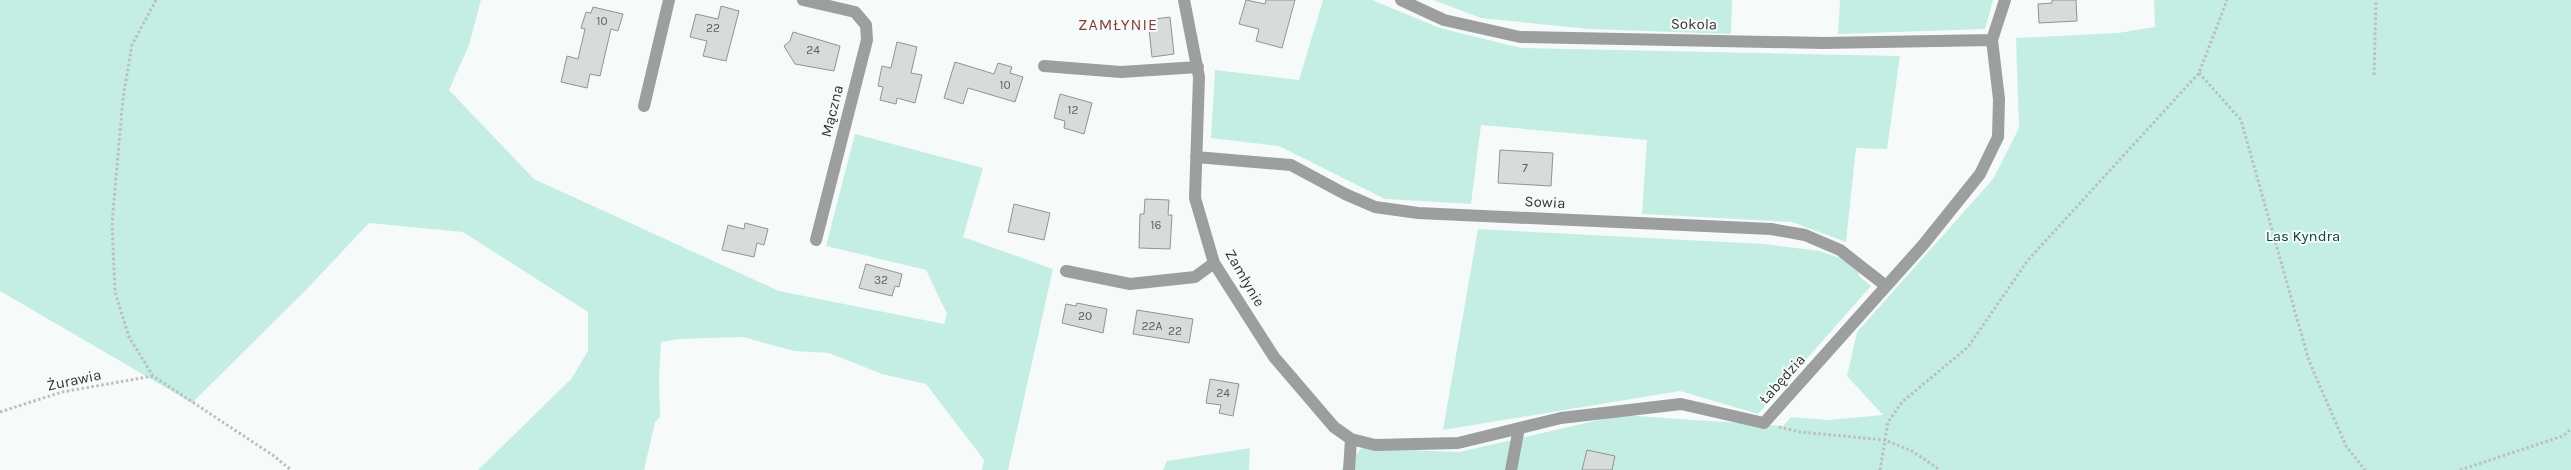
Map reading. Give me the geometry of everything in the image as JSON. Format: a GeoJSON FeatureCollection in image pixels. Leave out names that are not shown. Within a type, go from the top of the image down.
{"type":"FeatureCollection","features":[{"type":"Feature","properties":{"kind":"street"},"geometry":{"type":"LineString","coordinates":[[644,106],[669,0]]}},
{"type":"Feature","properties":{"kind":"street","name":"Mączna"},"geometry":{"type":"LineString","coordinates":[[803,0],[836,4],[855,12],[866,25],[866,40],[816,240]]}},
{"type":"Feature","properties":{"kind":"street","name":"Zamłynie"},"geometry":{"type":"LineString","coordinates":[[1184,0],[1198,68],[1195,198],[1214,263],[1274,357],[1334,426],[1351,439]]}},
{"type":"Feature","properties":{"kind":"street","name":"Sokola"},"geometry":{"type":"LineString","coordinates":[[1401,0],[1444,20],[1520,37],[1823,43],[1992,40]]}},
{"type":"Feature","properties":{"kind":"street","name":"Łabędzia"},"geometry":{"type":"LineString","coordinates":[[1351,439],[1375,445],[1458,443],[1562,418],[1681,404],[1764,424],[1923,245],[1980,174],[1998,137],[1999,99],[1992,40],[2005,0]]}},
{"type":"Feature","properties":{"kind":"street"},"geometry":{"type":"LineString","coordinates":[[1044,66],[1121,72],[1198,68]]}},
{"type":"Feature","properties":{"kind":"street","name":"Sowia"},"geometry":{"type":"LineString","coordinates":[[1196,157],[1292,165],[1345,194],[1375,207],[1418,213],[1770,229],[1796,234],[1840,250],[1886,286]]}},
{"type":"Feature","properties":{"kind":"street"},"geometry":{"type":"LineString","coordinates":[[1066,271],[1130,284],[1195,277],[1214,263]]}},
{"type":"Feature","properties":{"kind":"street"},"geometry":{"type":"LineString","coordinates":[[1510,470],[1520,428]]}},
{"type":"Feature","properties":{"kind":"street"},"geometry":{"type":"LineString","coordinates":[[1349,470],[1351,439]]}},
{"type":"Feature","properties":{"kind":"path"},"geometry":{"type":"LineString","coordinates":[[156,0],[132,45],[123,98],[112,223],[115,292],[129,337],[153,376],[274,456],[291,470]]}},
{"type":"Feature","properties":{"kind":"path"},"geometry":{"type":"LineString","coordinates":[[1880,470],[1888,422],[1902,402],[1968,347],[2028,260],[2199,73],[2227,0]]}},
{"type":"Feature","properties":{"kind":"path"},"geometry":{"type":"LineString","coordinates":[[2374,75],[2376,0]]}},
{"type":"Feature","properties":{"kind":"path"},"geometry":{"type":"LineString","coordinates":[[2199,73],[2240,120],[2309,361],[2346,446],[2365,470]]}},
{"type":"Feature","properties":{"kind":"path","name":"Żurawia"},"geometry":{"type":"LineString","coordinates":[[0,412],[62,392],[153,376]]}},
{"type":"Feature","properties":{"kind":"path"},"geometry":{"type":"LineString","coordinates":[[2460,470],[2563,436],[2571,429]]}},
{"type":"Feature","properties":{"kind":"path"},"geometry":{"type":"LineString","coordinates":[[1800,432],[1885,440],[1912,451],[1940,470]]}},
{"type":"Feature","properties":{"kind":"green space"},"geometry":{"type":"Polygon","coordinates":[[[0,0],[481,0],[469,45],[449,90],[534,179],[779,291],[944,324],[947,314],[926,270],[826,246],[855,134],[983,168],[963,237],[1053,269],[1008,470],[982,470],[984,460],[926,384],[882,374],[829,353],[794,351],[743,337],[679,339],[661,342],[659,378],[660,417],[655,422],[644,470],[478,470],[572,378],[588,351],[588,312],[463,232],[369,223],[305,291],[192,403],[0,291],[0,0]]]}},
{"type":"Feature","properties":{"kind":"green space"},"geometry":{"type":"Polygon","coordinates":[[[1323,0],[1372,0],[1440,28],[1521,48],[1900,56],[1887,149],[1856,148],[1846,242],[1792,222],[1642,214],[1647,140],[1481,125],[1471,204],[1385,199],[1279,146],[1211,138],[1215,70],[1299,80],[1323,0]]]}},
{"type":"Feature","properties":{"kind":"green space"},"geometry":{"type":"Polygon","coordinates":[[[1433,0],[1732,0],[1731,34],[1589,29],[1481,18],[1433,0]]]}},
{"type":"Feature","properties":{"kind":"green space"},"geometry":{"type":"Polygon","coordinates":[[[1840,0],[1993,0],[1985,29],[1838,34],[1840,0]]]}},
{"type":"Feature","properties":{"kind":"green space","name":"Las Kyndra"},"geometry":{"type":"Polygon","coordinates":[[[2154,0],[2571,0],[2571,470],[1341,470],[1362,448],[1459,452],[1621,415],[1783,426],[1791,417],[1828,420],[1883,415],[1847,376],[1857,332],[1993,179],[2019,128],[2016,38],[2118,33],[2155,27],[2154,0]]]}},
{"type":"Feature","properties":{"kind":"green space"},"geometry":{"type":"Polygon","coordinates":[[[1478,229],[1764,244],[1819,251],[1856,263],[1859,276],[1871,286],[1758,414],[1680,391],[1443,430],[1478,229]]]}},
{"type":"Feature","properties":{"kind":"green space"},"geometry":{"type":"Polygon","coordinates":[[[1250,448],[1249,470],[1163,470],[1167,461],[1250,448]]]}},
{"type":"Feature","properties":{"kind":"building"},"geometry":{"type":"Polygon","coordinates":[[[1246,0],[1265,4],[1266,0],[1295,0],[1282,48],[1256,41],[1259,29],[1239,24],[1246,0]]]}},
{"type":"Feature","properties":{"kind":"building"},"geometry":{"type":"Polygon","coordinates":[[[2052,0],[2076,0],[2077,21],[2039,23],[2038,4],[2052,3],[2052,0]]]}},
{"type":"Feature","properties":{"kind":"building"},"geometry":{"type":"Polygon","coordinates":[[[721,6],[739,11],[726,61],[703,56],[707,41],[690,37],[696,14],[718,19],[721,6]]]}},
{"type":"Feature","properties":{"kind":"building"},"geometry":{"type":"Polygon","coordinates":[[[593,7],[623,14],[618,31],[611,29],[600,76],[590,74],[587,88],[561,82],[567,56],[578,59],[585,29],[581,28],[586,12],[591,13],[593,7]]]}},
{"type":"Feature","properties":{"kind":"building"},"geometry":{"type":"Polygon","coordinates":[[[1170,17],[1174,54],[1152,57],[1148,20],[1170,17]]]}},
{"type":"Feature","properties":{"kind":"building"},"geometry":{"type":"Polygon","coordinates":[[[793,32],[840,46],[834,71],[795,64],[784,46],[790,41],[793,32]]]}},
{"type":"Feature","properties":{"kind":"building"},"geometry":{"type":"Polygon","coordinates":[[[897,42],[917,47],[911,73],[922,75],[915,103],[897,98],[896,104],[880,100],[883,87],[878,86],[882,66],[891,68],[897,42]]]}},
{"type":"Feature","properties":{"kind":"building"},"geometry":{"type":"Polygon","coordinates":[[[955,62],[994,74],[998,63],[1012,67],[1010,73],[1023,77],[1015,102],[968,88],[963,104],[944,98],[955,62]]]}},
{"type":"Feature","properties":{"kind":"building"},"geometry":{"type":"Polygon","coordinates":[[[1060,94],[1092,103],[1084,134],[1064,128],[1065,121],[1054,118],[1060,94]]]}},
{"type":"Feature","properties":{"kind":"building"},"geometry":{"type":"Polygon","coordinates":[[[1500,150],[1553,153],[1551,186],[1498,183],[1500,150]]]}},
{"type":"Feature","properties":{"kind":"building"},"geometry":{"type":"Polygon","coordinates":[[[1145,199],[1169,200],[1168,215],[1172,215],[1170,249],[1139,248],[1140,214],[1144,214],[1145,199]]]}},
{"type":"Feature","properties":{"kind":"building"},"geometry":{"type":"Polygon","coordinates":[[[1014,204],[1050,213],[1044,240],[1008,232],[1014,204]]]}},
{"type":"Feature","properties":{"kind":"building"},"geometry":{"type":"Polygon","coordinates":[[[745,223],[768,229],[764,245],[757,243],[754,257],[722,250],[728,225],[744,229],[745,223]]]}},
{"type":"Feature","properties":{"kind":"building"},"geometry":{"type":"Polygon","coordinates":[[[866,264],[902,274],[899,287],[895,286],[892,296],[859,288],[866,264]]]}},
{"type":"Feature","properties":{"kind":"building"},"geometry":{"type":"Polygon","coordinates":[[[1077,303],[1107,309],[1103,333],[1062,323],[1066,304],[1076,306],[1077,303]]]}},
{"type":"Feature","properties":{"kind":"building"},"geometry":{"type":"Polygon","coordinates":[[[1137,310],[1193,319],[1189,343],[1133,334],[1137,310]]]}},
{"type":"Feature","properties":{"kind":"building"},"geometry":{"type":"Polygon","coordinates":[[[1210,379],[1239,384],[1233,416],[1219,413],[1221,405],[1206,403],[1210,379]]]}},
{"type":"Feature","properties":{"kind":"building"},"geometry":{"type":"Polygon","coordinates":[[[1587,450],[1615,456],[1612,470],[1582,470],[1587,450]]]}},
{"type":"Feature","properties":{"kind":"district","name":"ZAMŁYNIE"},"geometry":{"type":"Point","coordinates":[1118,24]}}]}
